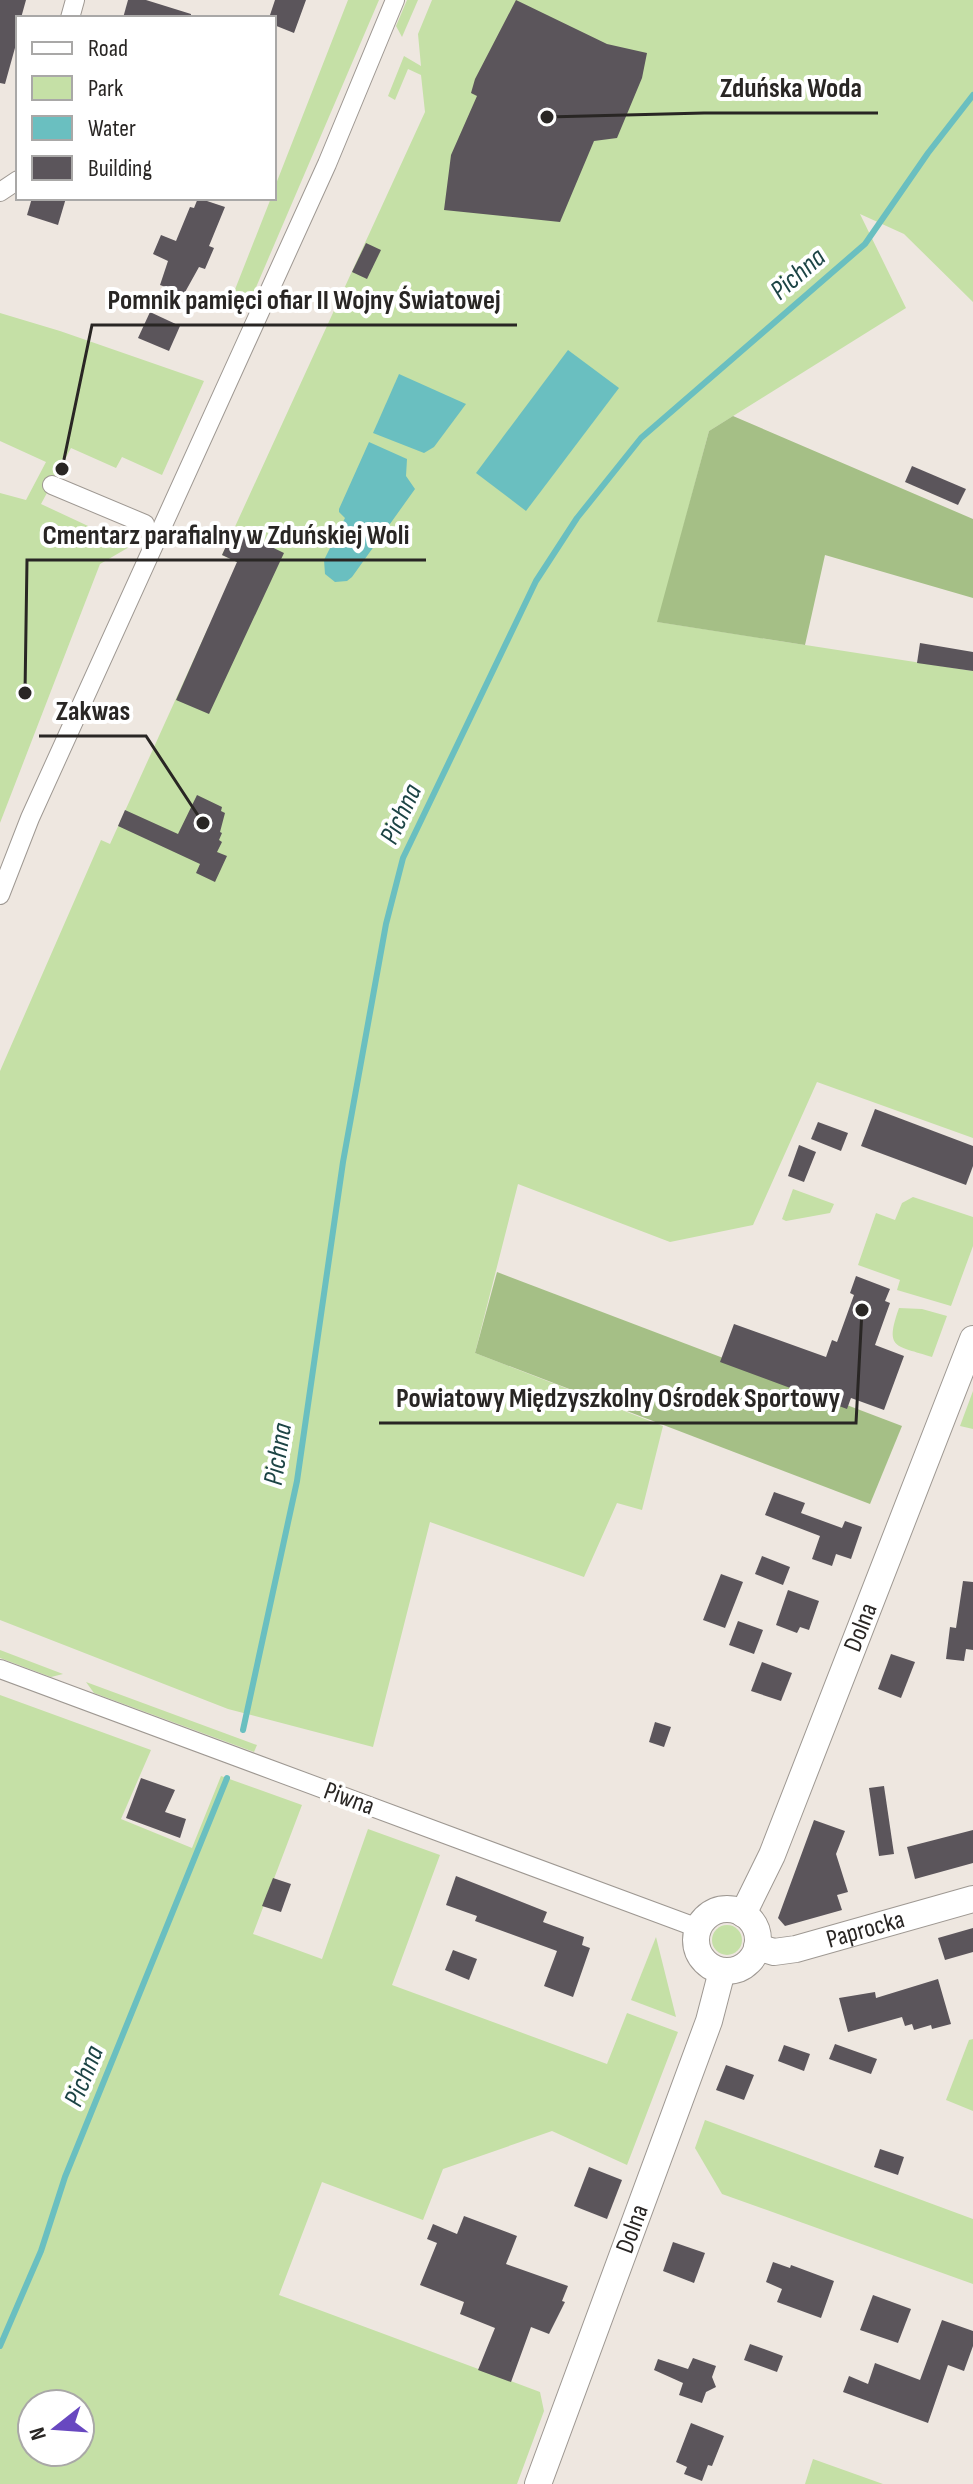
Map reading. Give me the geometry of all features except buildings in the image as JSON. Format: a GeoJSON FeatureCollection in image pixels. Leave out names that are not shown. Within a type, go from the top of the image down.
{"type":"FeatureCollection","features":[{"type":"Feature","properties":{"kind":"street"},"geometry":{"type":"LineString","coordinates":[[0,895],[30,818],[327,164],[395,0]]}},
{"type":"Feature","properties":{"kind":"street"},"geometry":{"type":"LineString","coordinates":[[52,485],[145,524]]}},
{"type":"Feature","properties":{"kind":"street","name":"Dolna"},"geometry":{"type":"LineString","coordinates":[[743,1914],[772,1855],[973,1339]]}},
{"type":"Feature","properties":{"kind":"street","name":"Piwna"},"geometry":{"type":"LineString","coordinates":[[0,1669],[698,1928]]}},
{"type":"Feature","properties":{"kind":"street","name":"Paprocka"},"geometry":{"type":"LineString","coordinates":[[757,1947],[774,1952],[796,1949],[973,1899]]}},
{"type":"Feature","properties":{"kind":"street"},"geometry":{"type":"LineString","coordinates":[[733,1910],[743,1914],[756,1928],[757,1947],[744,1966],[722,1971],[706,1963],[696,1947],[698,1928],[713,1912],[733,1910]]}},
{"type":"Feature","properties":{"kind":"street","name":"Dolna"},"geometry":{"type":"LineString","coordinates":[[538,2484],[709,2021],[722,1971]]}},
{"type":"Feature","properties":{"kind":"green space"},"geometry":{"type":"Polygon","coordinates":[[[348,0],[379,0],[251,299],[245,305],[238,305],[234,292],[270,200],[276,200],[276,184],[348,0]]]}},
{"type":"Feature","properties":{"kind":"green space"},"geometry":{"type":"Polygon","coordinates":[[[407,0],[418,0],[402,37],[396,26],[407,0]]]}},
{"type":"Feature","properties":{"kind":"green space"},"geometry":{"type":"Polygon","coordinates":[[[432,0],[973,0],[973,302],[904,234],[860,214],[906,308],[709,431],[658,622],[973,671],[973,1138],[817,1082],[753,1225],[670,1242],[518,1184],[475,1353],[663,1426],[642,1510],[617,1503],[584,1577],[430,1522],[373,1747],[228,1709],[0,1620],[0,1071],[101,840],[110,844],[208,628],[232,640],[262,574],[222,555],[425,112],[421,75],[408,69],[395,100],[388,96],[404,56],[421,66],[418,34],[432,0]]]}},
{"type":"Feature","properties":{"kind":"green space"},"geometry":{"type":"Polygon","coordinates":[[[0,313],[204,381],[162,475],[122,457],[116,468],[71,448],[41,504],[131,546],[100,564],[0,823],[0,493],[26,500],[46,462],[0,441],[0,313]]]}},
{"type":"Feature","properties":{"kind":"green space"},"geometry":{"type":"Polygon","coordinates":[[[733,416],[973,519],[973,598],[825,555],[805,645],[657,622],[709,431],[733,416]]]}},
{"type":"Feature","properties":{"kind":"green space"},"geometry":{"type":"Polygon","coordinates":[[[793,1189],[834,1204],[830,1213],[786,1221],[782,1219],[793,1189]]]}},
{"type":"Feature","properties":{"kind":"green space"},"geometry":{"type":"Polygon","coordinates":[[[913,1197],[973,1217],[973,1246],[951,1306],[897,1290],[900,1280],[858,1265],[876,1213],[895,1220],[902,1203],[913,1197]]]}},
{"type":"Feature","properties":{"kind":"green space"},"geometry":{"type":"Polygon","coordinates":[[[497,1272],[902,1426],[870,1504],[475,1353],[497,1272]]]}},
{"type":"Feature","properties":{"kind":"green space"},"geometry":{"type":"Polygon","coordinates":[[[899,1308],[922,1309],[947,1316],[932,1357],[896,1344],[893,1332],[899,1308]]]}},
{"type":"Feature","properties":{"kind":"green space"},"geometry":{"type":"Polygon","coordinates":[[[973,1391],[973,1429],[960,1426],[973,1391]]]}},
{"type":"Feature","properties":{"kind":"green space"},"geometry":{"type":"Polygon","coordinates":[[[0,1650],[63,1674],[51,1677],[0,1658],[0,1650]]]}},
{"type":"Feature","properties":{"kind":"green space"},"geometry":{"type":"Polygon","coordinates":[[[86,1682],[257,1745],[254,1752],[94,1693],[86,1682]]]}},
{"type":"Feature","properties":{"kind":"green space"},"geometry":{"type":"Polygon","coordinates":[[[0,1695],[151,1750],[121,1819],[192,1848],[221,1776],[302,1805],[253,1934],[322,1959],[368,1829],[440,1855],[392,1985],[607,2064],[627,2013],[678,2032],[627,2165],[552,2131],[443,2169],[423,2220],[322,2182],[279,2295],[540,2392],[544,2411],[517,2484],[0,2484],[0,1695]]]}},
{"type":"Feature","properties":{"kind":"green space"},"geometry":{"type":"Polygon","coordinates":[[[727,1925],[738,1929],[742,1940],[738,1951],[727,1955],[716,1951],[712,1940],[716,1929],[727,1925]]]}},
{"type":"Feature","properties":{"kind":"green space"},"geometry":{"type":"Polygon","coordinates":[[[656,1937],[676,2017],[631,2000],[656,1937]]]}},
{"type":"Feature","properties":{"kind":"green space"},"geometry":{"type":"Polygon","coordinates":[[[973,2039],[973,2111],[946,2100],[969,2040],[973,2039]]]}},
{"type":"Feature","properties":{"kind":"green space"},"geometry":{"type":"Polygon","coordinates":[[[705,2120],[973,2219],[973,2284],[722,2194],[695,2148],[705,2120]]]}},
{"type":"Feature","properties":{"kind":"green space"},"geometry":{"type":"Polygon","coordinates":[[[813,2459],[883,2484],[805,2484],[813,2459]]]}},
{"type":"Feature","properties":{"kind":"water"},"geometry":{"type":"Polygon","coordinates":[[[568,350],[619,388],[526,511],[476,473],[568,350]]]}},
{"type":"Feature","properties":{"kind":"water"},"geometry":{"type":"Polygon","coordinates":[[[399,374],[466,404],[434,447],[424,453],[373,433],[399,374]]]}},
{"type":"Feature","properties":{"kind":"water"},"geometry":{"type":"Polygon","coordinates":[[[369,442],[407,459],[406,476],[415,489],[352,577],[347,581],[335,582],[325,574],[324,560],[345,518],[339,509],[369,442]]]}},
{"type":"Feature","properties":{"kind":"waterway","name":"Pichna"},"geometry":{"type":"LineString","coordinates":[[243,1730],[297,1481],[343,1162],[386,924],[403,858],[536,581],[577,518],[641,438],[865,244],[973,95]]}},
{"type":"Feature","properties":{"kind":"waterway","name":"Pichna"},"geometry":{"type":"LineString","coordinates":[[0,2346],[41,2251],[65,2177],[227,1778]]}},
{"type":"Feature","properties":{"kind":"place","name":"Zduńska Woda"},"geometry":{"type":"Point","coordinates":[547,117]}},
{"type":"Feature","properties":{"kind":"place","name":"Pomnik pamięci ofiar II Wojny Światowej"},"geometry":{"type":"Point","coordinates":[62,469]}},
{"type":"Feature","properties":{"kind":"place","name":"Cmentarz parafialny w Zduńskiej Woli"},"geometry":{"type":"Point","coordinates":[25,693]}},
{"type":"Feature","properties":{"kind":"place","name":"Zakwas"},"geometry":{"type":"Point","coordinates":[203,823]}},
{"type":"Feature","properties":{"kind":"place","name":"Powiatowy Międzyszkolny Ośrodek Sportowy"},"geometry":{"type":"Point","coordinates":[862,1310]}}]}
